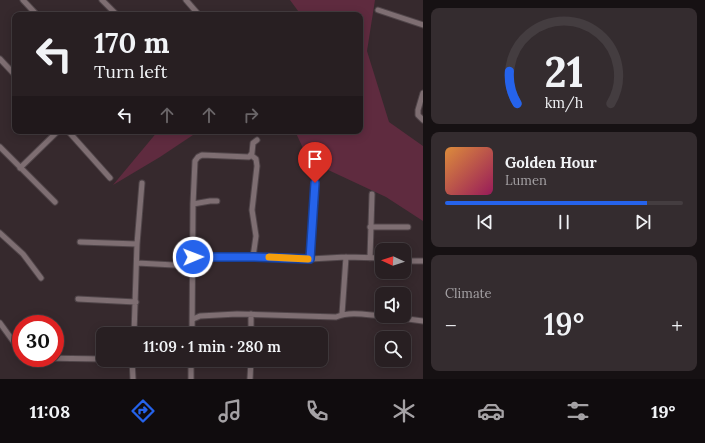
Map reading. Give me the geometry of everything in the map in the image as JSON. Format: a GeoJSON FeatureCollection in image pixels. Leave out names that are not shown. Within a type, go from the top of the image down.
{"type":"FeatureCollection","features":[{"type":"Feature","properties":{"kind":"street"},"geometry":{"type":"LineString","coordinates":[[23,0],[34,12]]}},
{"type":"Feature","properties":{"kind":"street"},"geometry":{"type":"LineString","coordinates":[[102,0],[114,12]]}},
{"type":"Feature","properties":{"kind":"street"},"geometry":{"type":"LineString","coordinates":[[186,0],[196,12]]}},
{"type":"Feature","properties":{"kind":"street"},"geometry":{"type":"LineString","coordinates":[[378,10],[423,25]]}},
{"type":"Feature","properties":{"kind":"street"},"geometry":{"type":"LineString","coordinates":[[0,60],[12,72]]}},
{"type":"Feature","properties":{"kind":"street"},"geometry":{"type":"LineString","coordinates":[[423,93],[418,110],[418,116],[423,120]]}},
{"type":"Feature","properties":{"kind":"street"},"geometry":{"type":"LineString","coordinates":[[20,168],[55,134]]}},
{"type":"Feature","properties":{"kind":"street"},"geometry":{"type":"LineString","coordinates":[[71,134],[110,178]]}},
{"type":"Feature","properties":{"kind":"street"},"geometry":{"type":"LineString","coordinates":[[192,327],[193,204],[195,161],[202,155],[249,157],[251,155],[253,143],[258,140]]}},
{"type":"Feature","properties":{"kind":"street"},"geometry":{"type":"LineString","coordinates":[[0,147],[55,202]]}},
{"type":"Feature","properties":{"kind":"street"},"geometry":{"type":"LineString","coordinates":[[251,155],[256,159],[257,166],[252,210],[255,228],[253,257]]}},
{"type":"Feature","properties":{"kind":"street"},"geometry":{"type":"LineString","coordinates":[[310,259],[316,168]]}},
{"type":"Feature","properties":{"kind":"street"},"geometry":{"type":"LineString","coordinates":[[134,327],[137,244],[142,182]]}},
{"type":"Feature","properties":{"kind":"street"},"geometry":{"type":"LineString","coordinates":[[370,258],[372,194]]}},
{"type":"Feature","properties":{"kind":"street"},"geometry":{"type":"LineString","coordinates":[[193,204],[217,201]]}},
{"type":"Feature","properties":{"kind":"street"},"geometry":{"type":"LineString","coordinates":[[370,227],[408,227]]}},
{"type":"Feature","properties":{"kind":"street"},"geometry":{"type":"LineString","coordinates":[[0,233],[23,254],[41,278]]}},
{"type":"Feature","properties":{"kind":"street"},"geometry":{"type":"LineString","coordinates":[[80,242],[137,244]]}},
{"type":"Feature","properties":{"kind":"street"},"geometry":{"type":"LineString","coordinates":[[193,257],[310,259],[346,257],[375,258]]}},
{"type":"Feature","properties":{"kind":"street"},"geometry":{"type":"LineString","coordinates":[[342,314],[346,257]]}},
{"type":"Feature","properties":{"kind":"street"},"geometry":{"type":"LineString","coordinates":[[411,261],[423,262]]}},
{"type":"Feature","properties":{"kind":"street"},"geometry":{"type":"LineString","coordinates":[[137,264],[193,266]]}},
{"type":"Feature","properties":{"kind":"street"},"geometry":{"type":"LineString","coordinates":[[78,299],[136,302]]}},
{"type":"Feature","properties":{"kind":"street"},"geometry":{"type":"LineString","coordinates":[[251,314],[251,327]]}},
{"type":"Feature","properties":{"kind":"street"},"geometry":{"type":"LineString","coordinates":[[193,319],[200,316],[251,314],[336,317],[342,314],[375,316]]}},
{"type":"Feature","properties":{"kind":"street"},"geometry":{"type":"LineString","coordinates":[[411,319],[423,321]]}},
{"type":"Feature","properties":{"kind":"street"},"geometry":{"type":"LineString","coordinates":[[0,322],[12,339]]}},
{"type":"Feature","properties":{"kind":"street"},"geometry":{"type":"LineString","coordinates":[[64,358],[96,359]]}},
{"type":"Feature","properties":{"kind":"street"},"geometry":{"type":"LineString","coordinates":[[132,367],[133,379]]}},
{"type":"Feature","properties":{"kind":"street"},"geometry":{"type":"LineString","coordinates":[[191,367],[191,379]]}},
{"type":"Feature","properties":{"kind":"street"},"geometry":{"type":"LineString","coordinates":[[250,367],[250,379]]}},
{"type":"Feature","properties":{"kind":"shaded area"},"geometry":{"type":"Polygon","coordinates":[[[290,0],[375,0],[367,51],[389,122],[423,146],[423,221],[386,197],[309,161],[296,134],[363,134],[363,12],[299,12],[290,0]]]}},
{"type":"Feature","properties":{"kind":"shaded area"},"geometry":{"type":"Polygon","coordinates":[[[156,134],[194,134],[160,157],[113,185],[156,134]]]}},
{"type":"Feature","properties":{"kind":"slow traffic"},"geometry":{"type":"LineString","coordinates":[[269,257],[308,259]]}},
{"type":"Feature","properties":{"kind":"route"},"geometry":{"type":"LineString","coordinates":[[193,257],[310,259],[315,183]]}}]}
